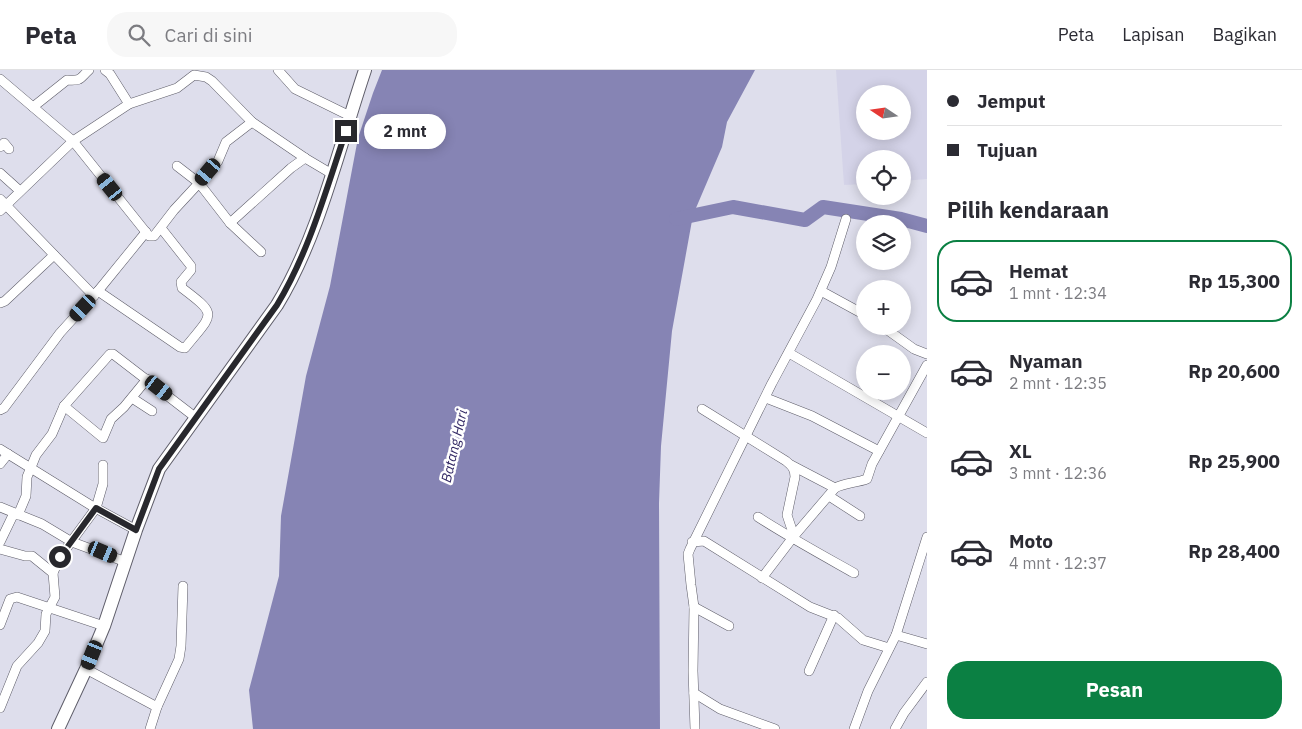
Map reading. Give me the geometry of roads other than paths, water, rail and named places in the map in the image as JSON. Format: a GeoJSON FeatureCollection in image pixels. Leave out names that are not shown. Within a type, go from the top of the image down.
{"type":"FeatureCollection","features":[{"type":"Feature","properties":{"kind":"street"},"geometry":{"type":"LineString","coordinates":[[33,107],[66,80],[77,81],[82,79],[89,70]]}},
{"type":"Feature","properties":{"kind":"street"},"geometry":{"type":"LineString","coordinates":[[105,70],[110,74],[129,104]]}},
{"type":"Feature","properties":{"kind":"street"},"geometry":{"type":"LineString","coordinates":[[278,70],[295,89],[350,116]]}},
{"type":"Feature","properties":{"kind":"street"},"geometry":{"type":"LineString","coordinates":[[58,729],[104,626],[136,530],[159,469],[277,305],[290,284],[332,174],[365,70]]}},
{"type":"Feature","properties":{"kind":"street"},"geometry":{"type":"LineString","coordinates":[[161,228],[191,266],[181,282],[182,288],[205,305],[208,311],[207,320],[185,348],[180,347],[96,294],[2,205],[20,191],[73,141],[129,104],[176,88],[192,73],[212,81],[252,122],[332,174]]}},
{"type":"Feature","properties":{"kind":"street"},"geometry":{"type":"LineString","coordinates":[[0,78],[73,141],[149,236],[154,236],[174,210],[218,161],[226,142],[252,122]]}},
{"type":"Feature","properties":{"kind":"street"},"geometry":{"type":"LineString","coordinates":[[230,223],[291,168],[305,158]]}},
{"type":"Feature","properties":{"kind":"street"},"geometry":{"type":"LineString","coordinates":[[177,166],[199,183],[230,223],[261,252]]}},
{"type":"Feature","properties":{"kind":"street"},"geometry":{"type":"LineString","coordinates":[[0,172],[20,191]]}},
{"type":"Feature","properties":{"kind":"street"},"geometry":{"type":"LineString","coordinates":[[695,729],[694,607],[688,554],[692,542],[821,291],[831,267],[846,219]]}},
{"type":"Feature","properties":{"kind":"street"},"geometry":{"type":"LineString","coordinates":[[0,410],[4,408],[60,333],[96,294],[146,232]]}},
{"type":"Feature","properties":{"kind":"street"},"geometry":{"type":"LineString","coordinates":[[0,303],[5,301],[54,255]]}},
{"type":"Feature","properties":{"kind":"street"},"geometry":{"type":"LineString","coordinates":[[821,291],[856,310]]}},
{"type":"Feature","properties":{"kind":"street"},"geometry":{"type":"LineString","coordinates":[[895,335],[914,349],[927,354]]}},
{"type":"Feature","properties":{"kind":"street"},"geometry":{"type":"LineString","coordinates":[[789,352],[927,433]]}},
{"type":"Feature","properties":{"kind":"street"},"geometry":{"type":"LineString","coordinates":[[0,542],[26,496],[26,480],[31,467],[39,451],[52,434],[64,406],[110,354],[113,354],[147,379],[195,417]]}},
{"type":"Feature","properties":{"kind":"street"},"geometry":{"type":"LineString","coordinates":[[762,578],[793,537],[832,492],[841,485],[867,479],[879,451],[927,364]]}},
{"type":"Feature","properties":{"kind":"street"},"geometry":{"type":"LineString","coordinates":[[64,406],[103,438],[112,419],[147,379]]}},
{"type":"Feature","properties":{"kind":"street"},"geometry":{"type":"LineString","coordinates":[[132,398],[152,411]]}},
{"type":"Feature","properties":{"kind":"street"},"geometry":{"type":"LineString","coordinates":[[766,398],[812,416],[879,451]]}},
{"type":"Feature","properties":{"kind":"street"},"geometry":{"type":"LineString","coordinates":[[702,409],[832,492],[860,516]]}},
{"type":"Feature","properties":{"kind":"street"},"geometry":{"type":"LineString","coordinates":[[0,449],[96,508],[136,530]]}},
{"type":"Feature","properties":{"kind":"street"},"geometry":{"type":"LineString","coordinates":[[0,464],[8,454]]}},
{"type":"Feature","properties":{"kind":"street"},"geometry":{"type":"LineString","coordinates":[[790,464],[795,474],[787,515],[793,537]]}},
{"type":"Feature","properties":{"kind":"street"},"geometry":{"type":"LineString","coordinates":[[0,708],[17,666],[40,640],[45,631],[46,614],[55,598],[53,572],[60,557],[96,508],[102,484],[103,465]]}},
{"type":"Feature","properties":{"kind":"street"},"geometry":{"type":"LineString","coordinates":[[0,507],[42,524],[72,542],[126,562]]}},
{"type":"Feature","properties":{"kind":"street"},"geometry":{"type":"LineString","coordinates":[[758,517],[854,572]]}},
{"type":"Feature","properties":{"kind":"street"},"geometry":{"type":"LineString","coordinates":[[854,729],[868,691],[896,635],[927,537]]}},
{"type":"Feature","properties":{"kind":"street"},"geometry":{"type":"LineString","coordinates":[[692,542],[704,541],[810,607],[843,621],[863,640],[889,648]]}},
{"type":"Feature","properties":{"kind":"street"},"geometry":{"type":"LineString","coordinates":[[0,549],[22,556],[32,556],[53,572]]}},
{"type":"Feature","properties":{"kind":"street"},"geometry":{"type":"LineString","coordinates":[[150,729],[157,707],[179,659],[183,586]]}},
{"type":"Feature","properties":{"kind":"street"},"geometry":{"type":"LineString","coordinates":[[0,625],[10,599],[13,597],[104,626]]}},
{"type":"Feature","properties":{"kind":"street"},"geometry":{"type":"LineString","coordinates":[[694,607],[729,626]]}},
{"type":"Feature","properties":{"kind":"street"},"geometry":{"type":"LineString","coordinates":[[809,671],[834,616]]}},
{"type":"Feature","properties":{"kind":"street"},"geometry":{"type":"LineString","coordinates":[[896,635],[927,644]]}},
{"type":"Feature","properties":{"kind":"street"},"geometry":{"type":"LineString","coordinates":[[86,669],[157,707]]}},
{"type":"Feature","properties":{"kind":"street"},"geometry":{"type":"LineString","coordinates":[[895,729],[904,713],[927,682]]}},
{"type":"Feature","properties":{"kind":"street"},"geometry":{"type":"LineString","coordinates":[[694,693],[720,709],[775,729]]}},
{"type":"Feature","properties":{"kind":"water","name":"Batang Hari"},"geometry":{"type":"Polygon","coordinates":[[[382,70],[755,70],[727,122],[722,147],[693,215],[672,331],[661,446],[659,503],[660,729],[253,729],[249,690],[279,576],[281,516],[306,376],[330,286],[358,138],[382,70]]]}},
{"type":"Feature","properties":{"kind":"waterway"},"geometry":{"type":"LineString","coordinates":[[676,219],[733,207],[805,220],[823,207],[901,219],[927,226]]}}]}
